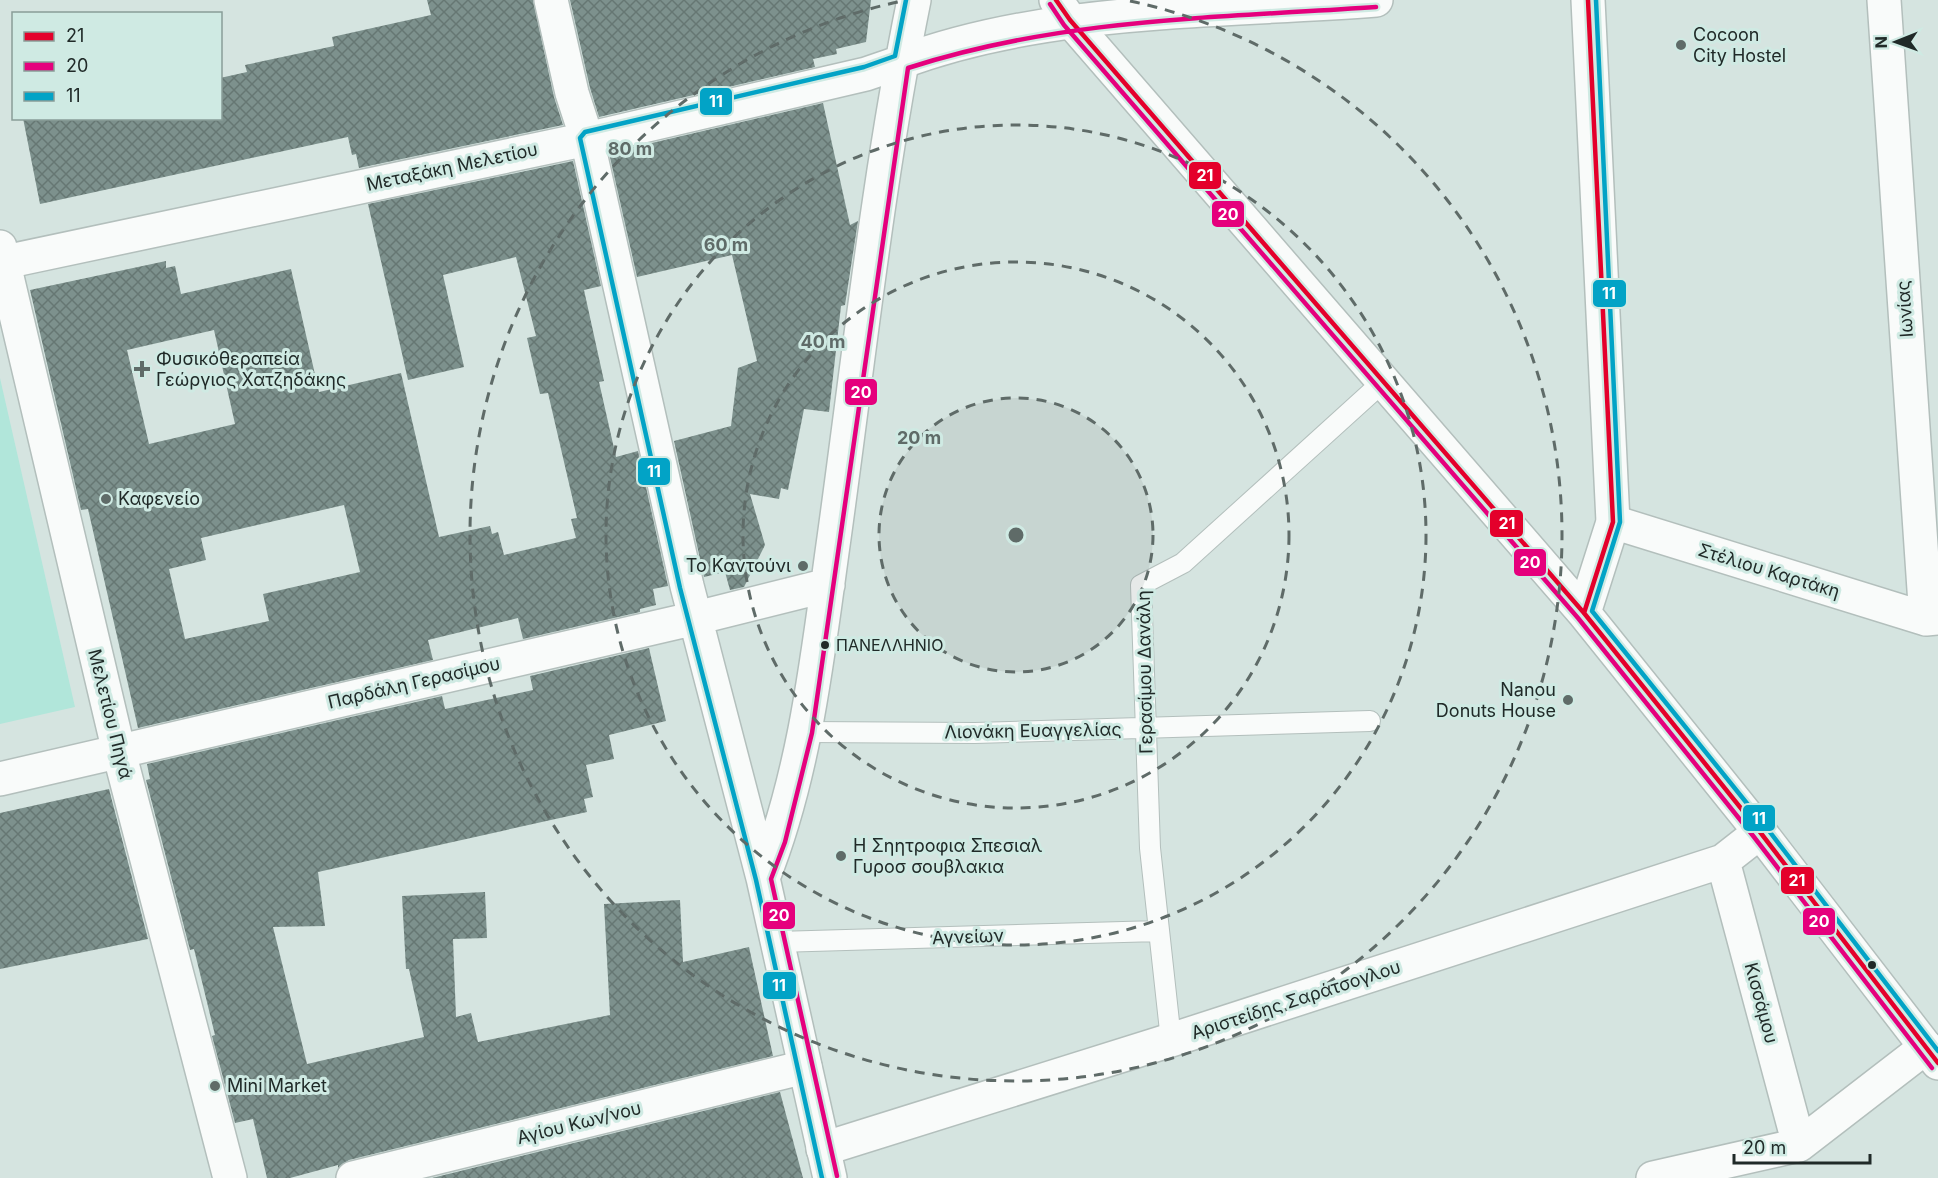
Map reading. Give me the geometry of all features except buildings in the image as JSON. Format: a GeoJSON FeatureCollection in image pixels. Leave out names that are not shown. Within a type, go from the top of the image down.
{"type":"FeatureCollection","features":[{"type":"Feature","properties":{"kind":"street"},"geometry":{"type":"LineString","coordinates":[[551,0],[572,93],[587,139],[696,618],[763,878],[826,1163]]}},
{"type":"Feature","properties":{"kind":"street"},"geometry":{"type":"LineString","coordinates":[[763,878],[778,840],[805,732],[828,585],[901,62],[914,0]]}},
{"type":"Feature","properties":{"kind":"street","name":"Μεταξάκη Μελετίου"},"geometry":{"type":"LineString","coordinates":[[1,257],[587,139],[866,74],[930,51],[1063,10],[1376,0]]}},
{"type":"Feature","properties":{"kind":"street"},"geometry":{"type":"LineString","coordinates":[[1584,613],[1613,522],[1588,0]]}},
{"type":"Feature","properties":{"kind":"street","name":"Ιωνίας"},"geometry":{"type":"LineString","coordinates":[[1884,0],[1932,619]]}},
{"type":"Feature","properties":{"kind":"street"},"geometry":{"type":"LineString","coordinates":[[1063,10],[1584,613],[1760,832],[1932,1055],[1799,1145],[1653,1178]]}},
{"type":"Feature","properties":{"kind":"street","name":"Μελετίου Πηγά"},"geometry":{"type":"LineString","coordinates":[[1,257],[119,752],[230,1178]]}},
{"type":"Feature","properties":{"kind":"street","name":"Στέλιου Καρτάκη"},"geometry":{"type":"LineString","coordinates":[[1613,522],[1932,619]]}},
{"type":"Feature","properties":{"kind":"street","name":"Παρδάλη Γερασίμου"},"geometry":{"type":"LineString","coordinates":[[0,779],[696,618],[828,585]]}},
{"type":"Feature","properties":{"kind":"street","name":"Αριστείδης Σαράτσογλου"},"geometry":{"type":"LineString","coordinates":[[826,1163],[1171,1040],[1723,861],[1760,832]]}},
{"type":"Feature","properties":{"kind":"street","name":"Κισσάμου"},"geometry":{"type":"LineString","coordinates":[[1723,861],[1799,1145]]}},
{"type":"Feature","properties":{"kind":"street","name":"Αγίου Κων/νου"},"geometry":{"type":"LineString","coordinates":[[353,1178],[805,1067]]}},
{"type":"Feature","properties":{"kind":"lane","name":"Γερασίμου Δανάλη"},"geometry":{"type":"LineString","coordinates":[[1171,1040],[1150,848],[1141,585],[1184,563],[1385,380]]}},
{"type":"Feature","properties":{"kind":"lane","name":"Λιονάκη Ευαγγελίας"},"geometry":{"type":"LineString","coordinates":[[805,732],[975,733],[1370,721]]}},
{"type":"Feature","properties":{"kind":"lane","name":"Αγνείων"},"geometry":{"type":"LineString","coordinates":[[777,942],[1159,931]]}},
{"type":"Feature","properties":{"kind":"green space"},"geometry":{"type":"Polygon","coordinates":[[[0,378],[75,707],[0,724],[0,378]]]}},
{"type":"Feature","properties":{"kind":"transit line","name":"11"},"geometry":{"type":"LineString","coordinates":[[822,1178],[756,880],[680,588],[580,138],[585,132],[864,67],[895,56],[906,0]]}},
{"type":"Feature","properties":{"kind":"transit line","name":"21"},"geometry":{"type":"LineString","coordinates":[[1056,0],[1070,20],[1584,613],[1760,832],[1938,1063]]}},
{"type":"Feature","properties":{"kind":"transit line","name":"21"},"geometry":{"type":"LineString","coordinates":[[1584,613],[1613,522],[1588,0]]}},
{"type":"Feature","properties":{"kind":"transit line","name":"11"},"geometry":{"type":"LineString","coordinates":[[1596,0],[1620,522],[1592,611],[1766,827],[1938,1051]]}},
{"type":"Feature","properties":{"kind":"transit line","name":"20"},"geometry":{"type":"LineString","coordinates":[[1050,4],[1064,25],[1578,618],[1754,837],[1932,1068]]}},
{"type":"Feature","properties":{"kind":"transit line","name":"20"},"geometry":{"type":"LineString","coordinates":[[837,1176],[771,879],[785,842],[812,733],[908,68],[966,51],[1082,30],[1198,18],[1376,7]]}},
{"type":"Feature","properties":{"kind":"place","name":"Cocoon City Hostel"},"geometry":{"type":"Point","coordinates":[1681,45]}},
{"type":"Feature","properties":{"kind":"place","name":"Φυσικόθεραπεία Γεώργιος Χατζηδάκης"},"geometry":{"type":"Point","coordinates":[142,369]}},
{"type":"Feature","properties":{"kind":"place","name":"Καφενείο"},"geometry":{"type":"Point","coordinates":[106,499]}},
{"type":"Feature","properties":{"kind":"place","name":"Το Καντούνι"},"geometry":{"type":"Point","coordinates":[803,566]}},
{"type":"Feature","properties":{"kind":"place","name":"ΠΑΝΕΛΛΗΝΙΟ"},"geometry":{"type":"Point","coordinates":[825,645]}},
{"type":"Feature","properties":{"kind":"place","name":"Nanou Donuts House"},"geometry":{"type":"Point","coordinates":[1568,700]}},
{"type":"Feature","properties":{"kind":"place","name":"Η Σηητροφια Σπεσιαλ Γυροσ σουβλακια"},"geometry":{"type":"Point","coordinates":[841,856]}},
{"type":"Feature","properties":{"kind":"place","name":"Mini Market"},"geometry":{"type":"Point","coordinates":[215,1086]}}]}
